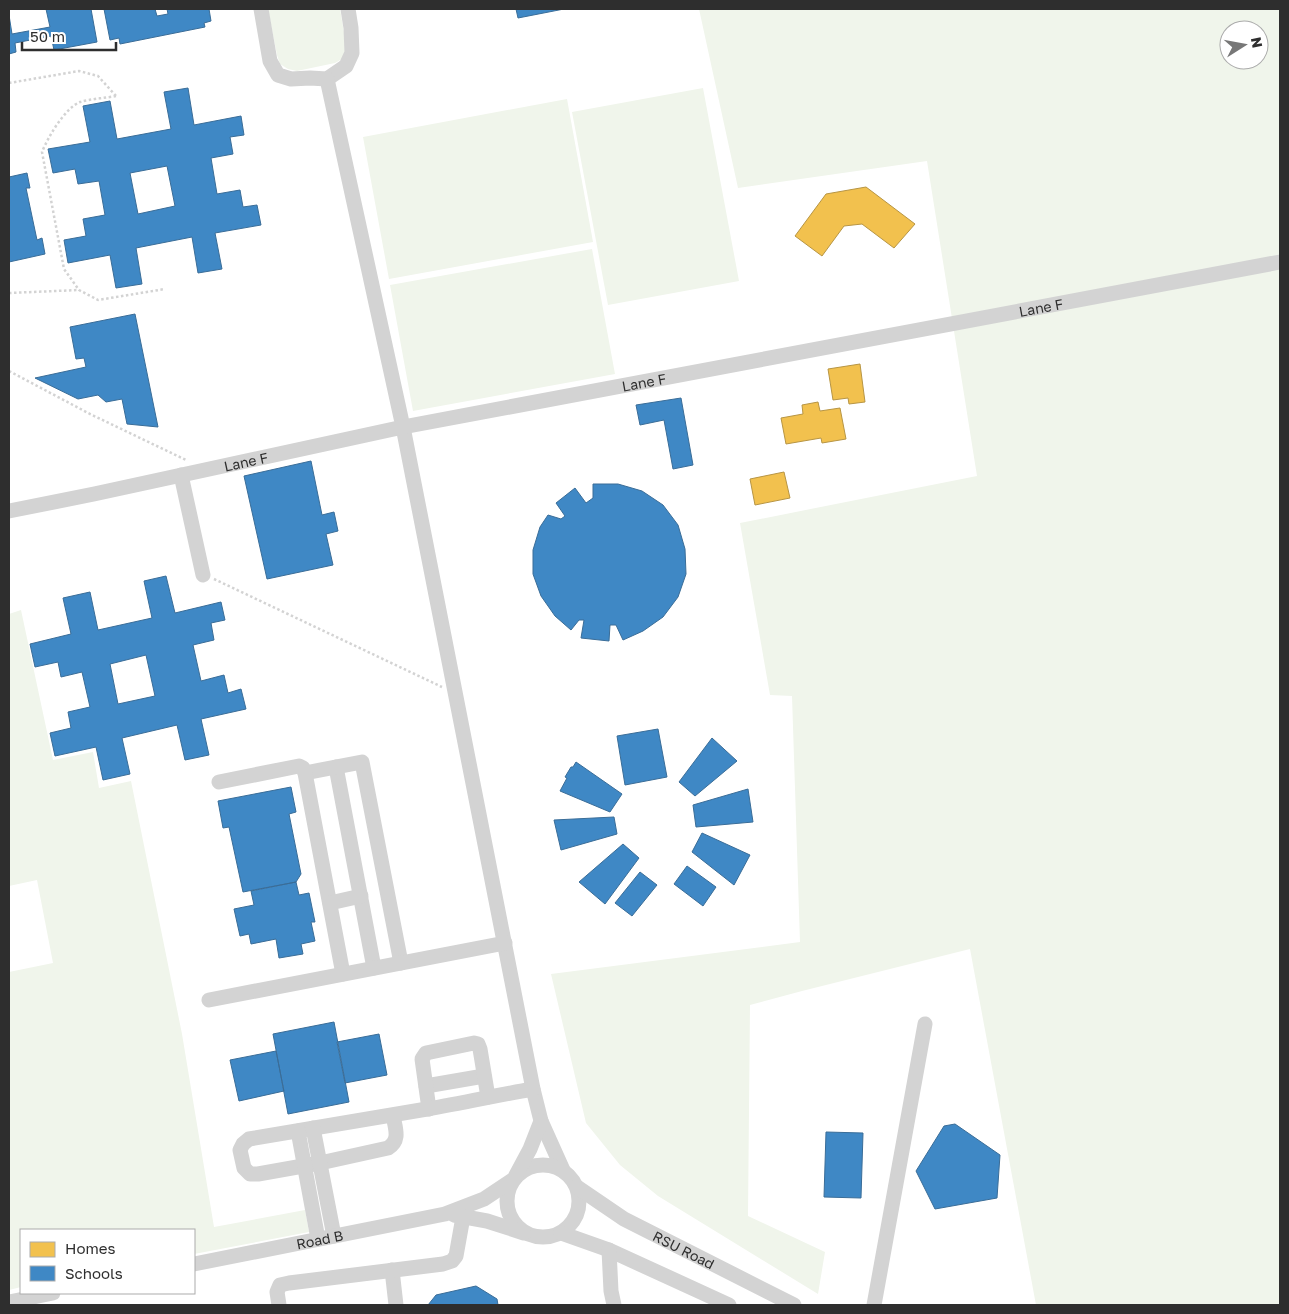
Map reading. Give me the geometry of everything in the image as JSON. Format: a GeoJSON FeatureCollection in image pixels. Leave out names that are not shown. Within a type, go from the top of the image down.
{"type":"FeatureCollection","features":[{"type":"Feature","properties":{"kind":"street"},"geometry":{"type":"LineString","coordinates":[[261,9],[270,61],[278,75],[291,79],[327,79],[346,66],[352,53],[348,9]]}},
{"type":"Feature","properties":{"kind":"street"},"geometry":{"type":"LineString","coordinates":[[327,79],[403,427],[533,1089],[541,1121],[563,1170]]}},
{"type":"Feature","properties":{"kind":"street","name":"Lane F"},"geometry":{"type":"LineString","coordinates":[[9,511],[403,427],[1280,262]]}},
{"type":"Feature","properties":{"kind":"street"},"geometry":{"type":"LineString","coordinates":[[181,475],[203,575]]}},
{"type":"Feature","properties":{"kind":"street"},"geometry":{"type":"LineString","coordinates":[[305,773],[362,762],[401,963]]}},
{"type":"Feature","properties":{"kind":"street"},"geometry":{"type":"LineString","coordinates":[[219,782],[299,766],[302,768],[305,773],[344,974]]}},
{"type":"Feature","properties":{"kind":"street"},"geometry":{"type":"LineString","coordinates":[[336,767],[374,968]]}},
{"type":"Feature","properties":{"kind":"street"},"geometry":{"type":"LineString","coordinates":[[330,903],[361,896]]}},
{"type":"Feature","properties":{"kind":"street"},"geometry":{"type":"LineString","coordinates":[[209,1000],[505,943]]}},
{"type":"Feature","properties":{"kind":"street"},"geometry":{"type":"LineString","coordinates":[[874,1305],[925,1024]]}},
{"type":"Feature","properties":{"kind":"street"},"geometry":{"type":"LineString","coordinates":[[429,1109],[422,1059],[424,1055],[474,1043],[478,1044],[480,1049],[488,1097]]}},
{"type":"Feature","properties":{"kind":"street"},"geometry":{"type":"LineString","coordinates":[[426,1086],[484,1076]]}},
{"type":"Feature","properties":{"kind":"street"},"geometry":{"type":"LineString","coordinates":[[393,1115],[397,1139],[388,1148],[258,1174],[250,1174],[244,1168],[240,1150],[249,1139],[305,1129],[429,1109],[533,1089]]}},
{"type":"Feature","properties":{"kind":"street"},"geometry":{"type":"LineString","coordinates":[[529,1234],[520,1229],[512,1220],[507,1200],[509,1189],[530,1149],[541,1121]]}},
{"type":"Feature","properties":{"kind":"street"},"geometry":{"type":"LineString","coordinates":[[305,1129],[320,1163],[334,1236]]}},
{"type":"Feature","properties":{"kind":"street"},"geometry":{"type":"LineString","coordinates":[[305,1129],[304,1165],[318,1239]]}},
{"type":"Feature","properties":{"kind":"street"},"geometry":{"type":"LineString","coordinates":[[542,1164],[553,1165],[563,1170],[571,1177],[580,1197],[576,1218],[569,1227],[560,1233],[545,1238],[487,1221],[445,1214],[484,1199],[514,1179],[522,1171],[531,1166],[542,1164]]}},
{"type":"Feature","properties":{"kind":"street","name":"RSU Road"},"geometry":{"type":"LineString","coordinates":[[577,1187],[624,1219],[794,1305]]}},
{"type":"Feature","properties":{"kind":"street","name":"Road B"},"geometry":{"type":"LineString","coordinates":[[195,1264],[445,1214]]}},
{"type":"Feature","properties":{"kind":"street"},"geometry":{"type":"LineString","coordinates":[[279,1305],[277,1292],[280,1285],[443,1264],[452,1261],[456,1256],[462,1217]]}},
{"type":"Feature","properties":{"kind":"street"},"geometry":{"type":"LineString","coordinates":[[560,1233],[609,1250],[729,1305]]}},
{"type":"Feature","properties":{"kind":"street"},"geometry":{"type":"LineString","coordinates":[[609,1250],[611,1291],[614,1305]]}},
{"type":"Feature","properties":{"kind":"street"},"geometry":{"type":"LineString","coordinates":[[392,1270],[396,1305]]}},
{"type":"Feature","properties":{"kind":"street"},"geometry":{"type":"LineString","coordinates":[[9,1302],[48,1294]]}},
{"type":"Feature","properties":{"kind":"path"},"geometry":{"type":"LineString","coordinates":[[9,83],[79,71],[98,76],[116,96],[79,103],[62,117],[47,140],[42,152],[64,269],[79,290],[98,300],[165,289]]}},
{"type":"Feature","properties":{"kind":"path"},"geometry":{"type":"LineString","coordinates":[[9,293],[79,290]]}},
{"type":"Feature","properties":{"kind":"path"},"geometry":{"type":"LineString","coordinates":[[9,371],[90,414],[205,470]]}},
{"type":"Feature","properties":{"kind":"path"},"geometry":{"type":"LineString","coordinates":[[203,575],[456,694]]}},
{"type":"Feature","properties":{"kind":"shaded area"},"geometry":{"type":"Polygon","coordinates":[[[268,9],[340,9],[346,44],[342,59],[335,63],[297,71],[288,69],[280,64],[268,9]]]}},
{"type":"Feature","properties":{"kind":"shaded area"},"geometry":{"type":"Polygon","coordinates":[[[699,9],[1280,9],[1280,1305],[1036,1305],[970,949],[750,1005],[748,1216],[825,1252],[818,1294],[658,1196],[620,1165],[586,1123],[551,974],[800,942],[792,696],[770,695],[740,523],[977,476],[927,161],[738,188],[699,9]]]}},
{"type":"Feature","properties":{"kind":"shaded area"},"geometry":{"type":"Polygon","coordinates":[[[703,88],[739,281],[608,305],[572,112],[703,88]]]}},
{"type":"Feature","properties":{"kind":"shaded area"},"geometry":{"type":"Polygon","coordinates":[[[567,99],[593,242],[389,279],[363,137],[567,99]]]}},
{"type":"Feature","properties":{"kind":"shaded area"},"geometry":{"type":"Polygon","coordinates":[[[592,249],[615,374],[413,411],[390,285],[592,249]]]}},
{"type":"Feature","properties":{"kind":"shaded area"},"geometry":{"type":"Polygon","coordinates":[[[21,610],[53,760],[93,752],[99,788],[131,781],[182,1034],[214,1227],[305,1210],[309,1232],[195,1254],[195,1229],[20,1229],[20,1287],[9,1290],[9,972],[53,963],[37,880],[9,886],[9,614],[21,610]]]}},
{"type":"Feature","properties":{"kind":"building: Homes"},"geometry":{"type":"Polygon","coordinates":[[[866,187],[915,224],[894,248],[862,224],[844,226],[822,256],[795,236],[826,194],[866,187]]]}},
{"type":"Feature","properties":{"kind":"building: Homes"},"geometry":{"type":"Polygon","coordinates":[[[860,364],[865,402],[849,404],[848,398],[833,400],[828,369],[860,364]]]}},
{"type":"Feature","properties":{"kind":"building: Homes"},"geometry":{"type":"Polygon","coordinates":[[[818,402],[820,411],[840,408],[846,439],[822,443],[821,438],[786,444],[781,418],[803,414],[802,405],[818,402]]]}},
{"type":"Feature","properties":{"kind":"building: Homes"},"geometry":{"type":"Polygon","coordinates":[[[784,472],[790,498],[755,505],[750,479],[784,472]]]}},
{"type":"Feature","properties":{"kind":"building: Schools"},"geometry":{"type":"Polygon","coordinates":[[[46,9],[91,9],[97,42],[54,50],[51,36],[15,43],[16,52],[9,54],[9,15],[12,34],[50,27],[46,9]]]}},
{"type":"Feature","properties":{"kind":"building: Schools"},"geometry":{"type":"Polygon","coordinates":[[[104,9],[155,9],[157,16],[168,14],[167,9],[209,9],[211,21],[204,23],[205,27],[120,44],[119,38],[110,40],[104,9]]]}},
{"type":"Feature","properties":{"kind":"building: Schools"},"geometry":{"type":"Polygon","coordinates":[[[516,9],[564,9],[518,18],[516,9]]]}},
{"type":"Feature","properties":{"kind":"building: Schools"},"geometry":{"type":"Polygon","coordinates":[[[188,88],[194,125],[241,116],[244,135],[230,137],[233,154],[211,158],[217,194],[240,190],[243,207],[257,205],[261,225],[215,233],[222,269],[198,273],[192,237],[136,248],[142,284],[116,288],[110,255],[68,263],[64,240],[86,236],[83,219],[105,215],[99,181],[78,184],[75,169],[53,173],[48,149],[90,142],[83,106],[110,101],[117,139],[171,129],[164,92],[188,88]],[[167,166],[130,173],[138,214],[175,206],[167,166]]]}},
{"type":"Feature","properties":{"kind":"building: Schools"},"geometry":{"type":"Polygon","coordinates":[[[27,173],[30,188],[26,188],[37,240],[42,238],[45,254],[9,262],[9,177],[27,173]]]}},
{"type":"Feature","properties":{"kind":"building: Schools"},"geometry":{"type":"Polygon","coordinates":[[[135,314],[158,427],[127,424],[122,399],[106,402],[98,395],[78,399],[35,378],[86,367],[84,358],[76,359],[70,327],[135,314]]]}},
{"type":"Feature","properties":{"kind":"building: Schools"},"geometry":{"type":"Polygon","coordinates":[[[681,398],[693,465],[673,469],[664,420],[640,425],[636,405],[681,398]]]}},
{"type":"Feature","properties":{"kind":"building: Schools"},"geometry":{"type":"Polygon","coordinates":[[[311,461],[322,515],[334,512],[338,531],[326,534],[333,565],[267,579],[244,476],[311,461]]]}},
{"type":"Feature","properties":{"kind":"building: Schools"},"geometry":{"type":"Polygon","coordinates":[[[593,484],[618,484],[642,491],[663,505],[678,525],[685,549],[686,574],[678,597],[663,617],[643,631],[623,640],[616,625],[610,625],[609,641],[581,638],[584,620],[579,620],[571,630],[555,616],[541,596],[533,574],[533,550],[540,527],[548,515],[561,519],[565,516],[556,503],[575,488],[586,503],[593,498],[593,484]]]}},
{"type":"Feature","properties":{"kind":"building: Schools"},"geometry":{"type":"Polygon","coordinates":[[[166,576],[175,613],[221,602],[225,620],[211,623],[214,640],[193,645],[201,681],[224,675],[228,693],[241,689],[246,709],[201,719],[209,755],[185,760],[177,725],[122,738],[130,774],[103,780],[96,747],[55,756],[50,733],[71,728],[68,712],[90,707],[82,672],[61,677],[58,662],[35,667],[30,644],[71,634],[63,598],[90,592],[98,630],[152,618],[144,581],[166,576]],[[146,655],[110,664],[118,704],[155,696],[146,655]]]}},
{"type":"Feature","properties":{"kind":"building: Schools"},"geometry":{"type":"Polygon","coordinates":[[[658,729],[667,777],[625,785],[617,736],[658,729]]]}},
{"type":"Feature","properties":{"kind":"building: Schools"},"geometry":{"type":"Polygon","coordinates":[[[712,738],[737,761],[695,796],[679,782],[712,738]]]}},
{"type":"Feature","properties":{"kind":"building: Schools"},"geometry":{"type":"Polygon","coordinates":[[[576,762],[622,794],[610,812],[560,791],[567,778],[565,777],[576,762]]]}},
{"type":"Feature","properties":{"kind":"building: Schools"},"geometry":{"type":"Polygon","coordinates":[[[291,787],[296,812],[289,814],[301,874],[296,882],[243,892],[229,827],[223,828],[218,801],[291,787]]]}},
{"type":"Feature","properties":{"kind":"building: Schools"},"geometry":{"type":"Polygon","coordinates":[[[748,789],[753,822],[696,827],[693,805],[748,789]]]}},
{"type":"Feature","properties":{"kind":"building: Schools"},"geometry":{"type":"Polygon","coordinates":[[[614,817],[617,834],[561,850],[554,820],[614,817]]]}},
{"type":"Feature","properties":{"kind":"building: Schools"},"geometry":{"type":"Polygon","coordinates":[[[702,833],[750,855],[734,885],[692,852],[702,833]]]}},
{"type":"Feature","properties":{"kind":"building: Schools"},"geometry":{"type":"Polygon","coordinates":[[[623,844],[639,858],[605,904],[579,882],[623,844]]]}},
{"type":"Feature","properties":{"kind":"building: Schools"},"geometry":{"type":"Polygon","coordinates":[[[687,866],[716,887],[703,906],[674,884],[687,866]]]}},
{"type":"Feature","properties":{"kind":"building: Schools"},"geometry":{"type":"Polygon","coordinates":[[[640,872],[657,885],[632,916],[615,903],[640,872]]]}},
{"type":"Feature","properties":{"kind":"building: Schools"},"geometry":{"type":"Polygon","coordinates":[[[296,882],[299,895],[309,893],[315,922],[311,922],[315,941],[301,944],[303,954],[279,958],[276,939],[251,944],[249,934],[240,936],[234,909],[254,905],[251,891],[296,882]]]}},
{"type":"Feature","properties":{"kind":"building: Schools"},"geometry":{"type":"Polygon","coordinates":[[[334,1022],[349,1102],[288,1114],[273,1034],[334,1022]]]}},
{"type":"Feature","properties":{"kind":"building: Schools"},"geometry":{"type":"Polygon","coordinates":[[[379,1034],[387,1075],[345,1083],[337,1042],[379,1034]]]}},
{"type":"Feature","properties":{"kind":"building: Schools"},"geometry":{"type":"Polygon","coordinates":[[[276,1051],[284,1091],[239,1101],[230,1060],[276,1051]]]}},
{"type":"Feature","properties":{"kind":"building: Schools"},"geometry":{"type":"Polygon","coordinates":[[[955,1124],[1000,1155],[997,1198],[935,1209],[916,1171],[944,1126],[955,1124]]]}},
{"type":"Feature","properties":{"kind":"building: Schools"},"geometry":{"type":"Polygon","coordinates":[[[826,1132],[863,1133],[861,1198],[824,1197],[826,1132]]]}},
{"type":"Feature","properties":{"kind":"building: Schools"},"geometry":{"type":"Polygon","coordinates":[[[476,1286],[497,1299],[498,1305],[428,1305],[436,1295],[476,1286]]]}}]}
